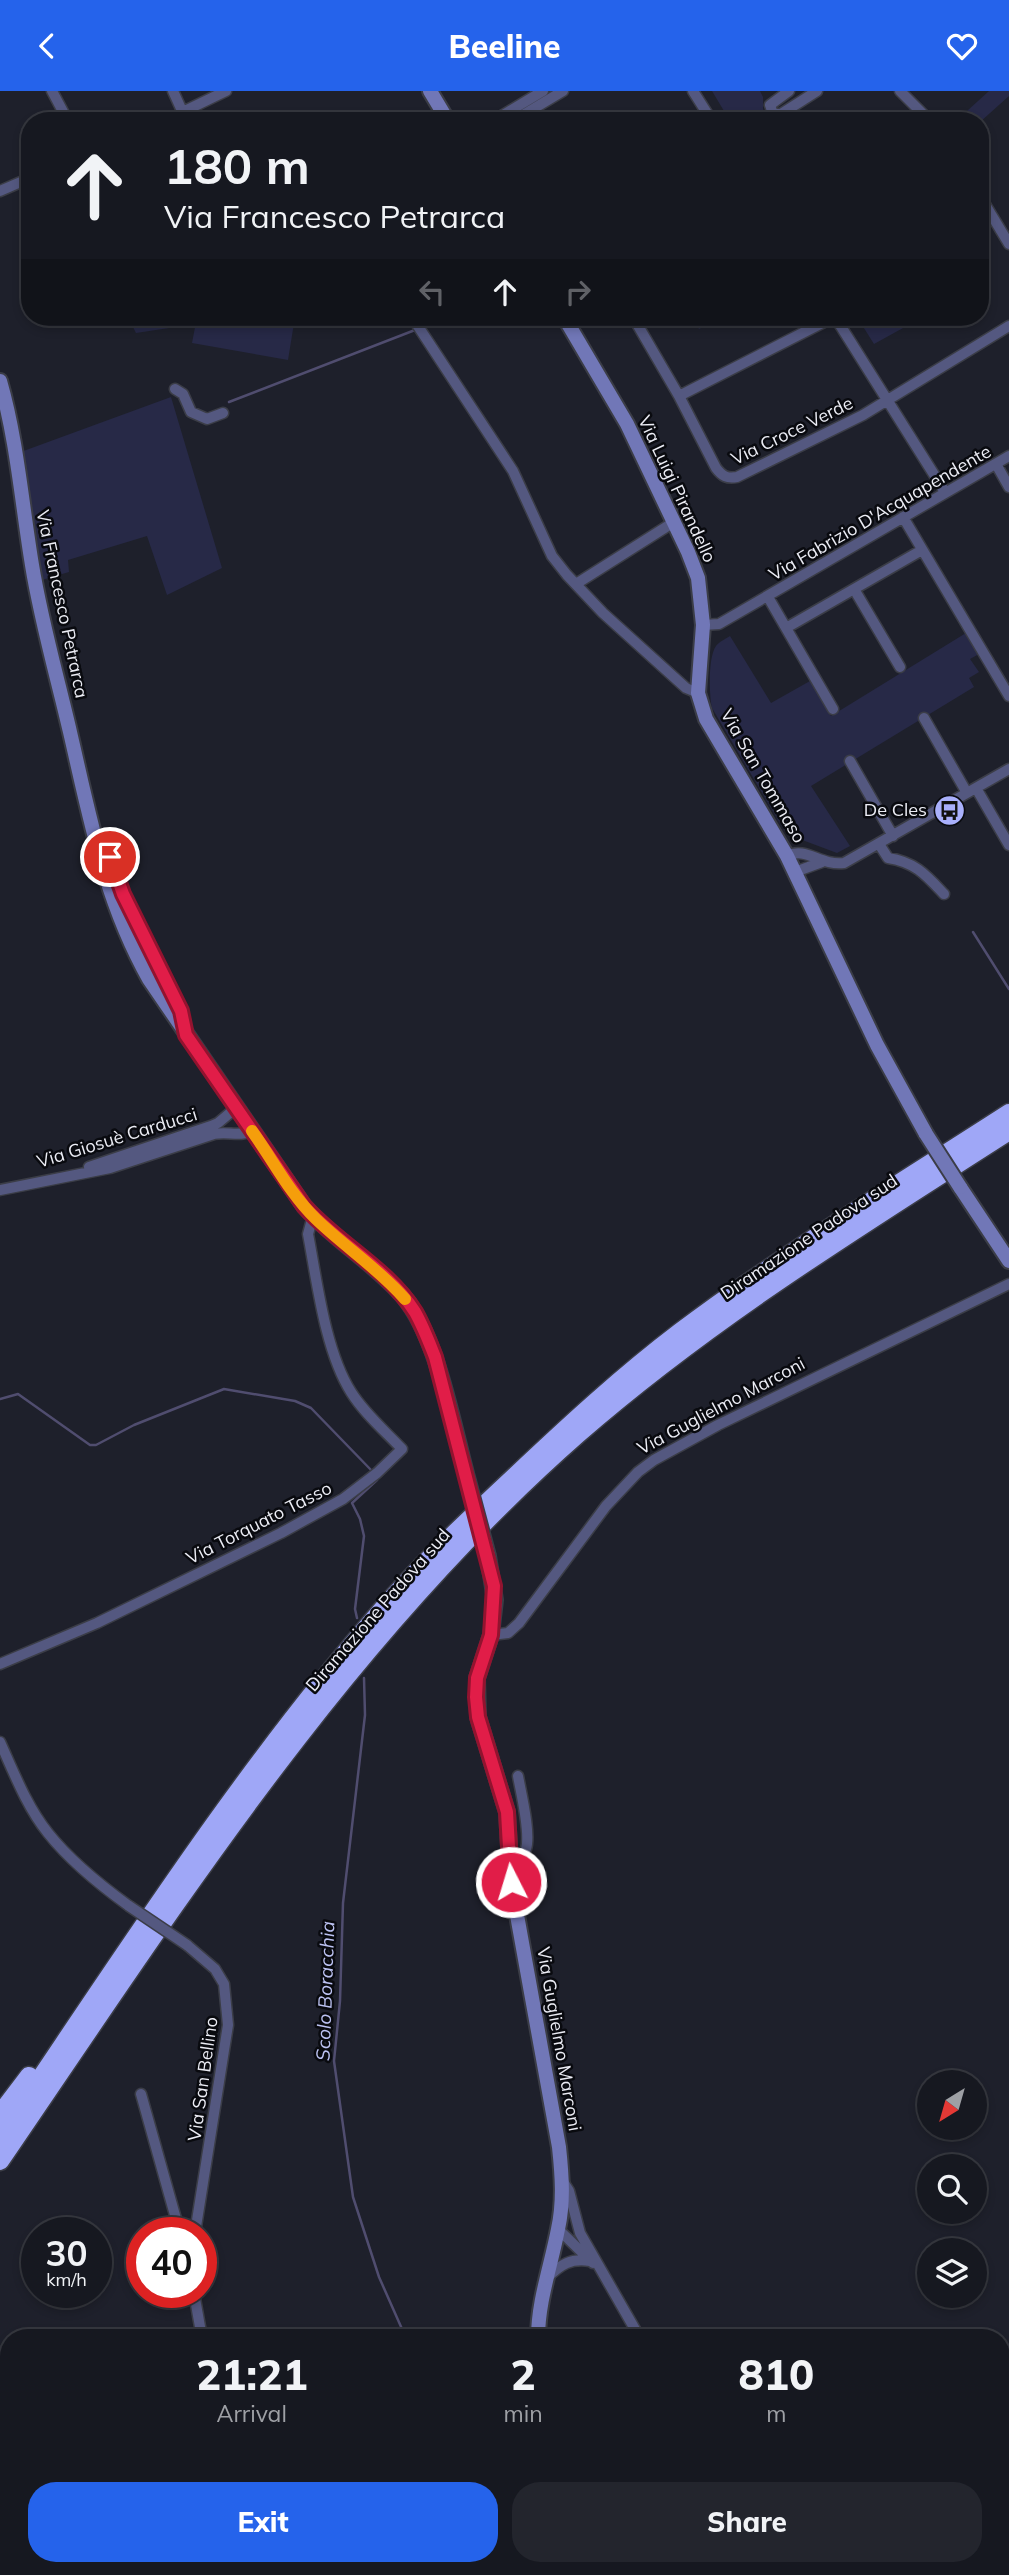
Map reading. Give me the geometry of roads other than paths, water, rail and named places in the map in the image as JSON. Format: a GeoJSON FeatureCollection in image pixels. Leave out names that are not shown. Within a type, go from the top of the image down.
{"type":"FeatureCollection","features":[{"type":"Feature","properties":{"kind":"highway","name":"Diramazione Padova sud"},"geometry":{"type":"LineString","coordinates":[[0,2139],[177,1879],[291,1723],[382,1610],[467,1520],[565,1429],[679,1333],[788,1256],[1009,1113]]}},
{"type":"Feature","properties":{"kind":"highway","name":"Diramazione Padova sud"},"geometry":{"type":"LineString","coordinates":[[0,2161],[189,1884],[338,1685],[479,1528],[577,1435],[685,1346],[797,1267],[1009,1131]]}},
{"type":"Feature","properties":{"kind":"highway"},"geometry":{"type":"LineString","coordinates":[[0,2114],[59,2035],[118,1964]]}},
{"type":"Feature","properties":{"kind":"street"},"geometry":{"type":"LineString","coordinates":[[52,91],[63,112]]}},
{"type":"Feature","properties":{"kind":"street"},"geometry":{"type":"LineString","coordinates":[[173,91],[183,112]]}},
{"type":"Feature","properties":{"kind":"street"},"geometry":{"type":"LineString","coordinates":[[185,112],[226,91]]}},
{"type":"Feature","properties":{"kind":"street"},"geometry":{"type":"LineString","coordinates":[[430,91],[443,112]]}},
{"type":"Feature","properties":{"kind":"street"},"geometry":{"type":"LineString","coordinates":[[508,112],[543,91]]}},
{"type":"Feature","properties":{"kind":"street"},"geometry":{"type":"LineString","coordinates":[[528,112],[563,91]]}},
{"type":"Feature","properties":{"kind":"street"},"geometry":{"type":"LineString","coordinates":[[693,91],[706,112]]}},
{"type":"Feature","properties":{"kind":"street"},"geometry":{"type":"LineString","coordinates":[[772,112],[770,105],[789,91]]}},
{"type":"Feature","properties":{"kind":"street"},"geometry":{"type":"LineString","coordinates":[[784,112],[817,91]]}},
{"type":"Feature","properties":{"kind":"street"},"geometry":{"type":"LineString","coordinates":[[903,92],[922,112]]}},
{"type":"Feature","properties":{"kind":"street"},"geometry":{"type":"LineString","coordinates":[[0,191],[21,182]]}},
{"type":"Feature","properties":{"kind":"street"},"geometry":{"type":"LineString","coordinates":[[989,210],[1009,242]]}},
{"type":"Feature","properties":{"kind":"street"},"geometry":{"type":"LineString","coordinates":[[418,326],[513,471],[552,556],[576,584],[686,688],[698,693]]}},
{"type":"Feature","properties":{"kind":"street","name":"Via Luigi Pirandello"},"geometry":{"type":"LineString","coordinates":[[569,326],[627,424],[698,578],[703,625],[698,693]]}},
{"type":"Feature","properties":{"kind":"street","name":"Via Croce Verde"},"geometry":{"type":"LineString","coordinates":[[638,326],[679,396],[716,468],[722,475],[730,478],[851,421],[888,400]]}},
{"type":"Feature","properties":{"kind":"street"},"geometry":{"type":"LineString","coordinates":[[679,396],[816,326]]}},
{"type":"Feature","properties":{"kind":"street"},"geometry":{"type":"LineString","coordinates":[[840,326],[945,492]]}},
{"type":"Feature","properties":{"kind":"street"},"geometry":{"type":"LineString","coordinates":[[888,400],[1009,326]]}},
{"type":"Feature","properties":{"kind":"street","name":"Via Francesco Petrarca"},"geometry":{"type":"LineString","coordinates":[[0,381],[34,577],[106,884],[132,949],[186,1035],[294,1193],[315,1219],[389,1281],[414,1312],[435,1357],[488,1556],[495,1600],[491,1635]]}},
{"type":"Feature","properties":{"kind":"street"},"geometry":{"type":"LineString","coordinates":[[175,389],[183,394],[191,412],[207,419],[223,413]]}},
{"type":"Feature","properties":{"kind":"street","name":"Via Fabrizio D'Acquapendente"},"geometry":{"type":"LineString","coordinates":[[703,625],[719,624],[768,597],[1009,456]]}},
{"type":"Feature","properties":{"kind":"street"},"geometry":{"type":"LineString","coordinates":[[996,464],[1009,487]]}},
{"type":"Feature","properties":{"kind":"street"},"geometry":{"type":"LineString","coordinates":[[903,517],[1009,696]]}},
{"type":"Feature","properties":{"kind":"street"},"geometry":{"type":"LineString","coordinates":[[576,584],[674,522]]}},
{"type":"Feature","properties":{"kind":"street"},"geometry":{"type":"LineString","coordinates":[[786,628],[922,550]]}},
{"type":"Feature","properties":{"kind":"street"},"geometry":{"type":"LineString","coordinates":[[854,589],[900,667]]}},
{"type":"Feature","properties":{"kind":"street","name":"Via Fabrizio D'Acquapendente"},"geometry":{"type":"LineString","coordinates":[[768,597],[833,709]]}},
{"type":"Feature","properties":{"kind":"street","name":"Via San Tommaso"},"geometry":{"type":"LineString","coordinates":[[698,693],[706,719],[787,856],[877,1045],[926,1134],[1009,1261]]}},
{"type":"Feature","properties":{"kind":"street"},"geometry":{"type":"LineString","coordinates":[[924,719],[1009,845]]}},
{"type":"Feature","properties":{"kind":"street"},"geometry":{"type":"LineString","coordinates":[[850,761],[893,836]]}},
{"type":"Feature","properties":{"kind":"street"},"geometry":{"type":"LineString","coordinates":[[787,856],[803,853],[822,862],[835,865],[844,863],[1009,769]]}},
{"type":"Feature","properties":{"kind":"street"},"geometry":{"type":"LineString","coordinates":[[879,844],[888,857],[905,860],[926,875],[944,894]]}},
{"type":"Feature","properties":{"kind":"street"},"geometry":{"type":"LineString","coordinates":[[795,872],[822,862]]}},
{"type":"Feature","properties":{"kind":"street","name":"Via Giosuè Carducci"},"geometry":{"type":"LineString","coordinates":[[0,1188],[69,1173],[130,1154],[218,1123],[237,1107]]}},
{"type":"Feature","properties":{"kind":"street","name":"Via Giosuè Carducci"},"geometry":{"type":"LineString","coordinates":[[0,1188],[24,1187],[110,1168],[214,1133],[241,1135],[252,1131]]}},
{"type":"Feature","properties":{"kind":"street","name":"Via Torquato Tasso"},"geometry":{"type":"LineString","coordinates":[[0,1664],[97,1623],[281,1533],[343,1499],[377,1473],[402,1449],[352,1395],[344,1380],[322,1309],[308,1234],[315,1219]]}},
{"type":"Feature","properties":{"kind":"street","name":"Via Guglielmo Marconi"},"geometry":{"type":"LineString","coordinates":[[600,2269],[559,2227],[562,2180],[559,2147],[509,1864],[505,1805],[478,1717],[477,1678],[491,1635],[508,1633],[519,1623],[606,1506],[654,1459],[718,1425],[1009,1284]]}},
{"type":"Feature","properties":{"kind":"street","name":"Via San Bellino"},"geometry":{"type":"LineString","coordinates":[[0,1742],[24,1794],[47,1832],[73,1861],[129,1906],[187,1945],[215,1969],[224,1984],[228,2000],[228,2025],[198,2217]]}},
{"type":"Feature","properties":{"kind":"street"},"geometry":{"type":"LineString","coordinates":[[509,1864],[524,1853],[527,1847],[525,1809],[518,1776]]}},
{"type":"Feature","properties":{"kind":"street"},"geometry":{"type":"LineString","coordinates":[[141,2094],[176,2217]]}},
{"type":"Feature","properties":{"kind":"street","name":"Via Guglielmo Marconi"},"geometry":{"type":"LineString","coordinates":[[562,2180],[569,2191],[580,2233],[635,2329]]}},
{"type":"Feature","properties":{"kind":"street"},"geometry":{"type":"LineString","coordinates":[[538,2329],[559,2227],[573,2227],[580,2233]]}},
{"type":"Feature","properties":{"kind":"street"},"geometry":{"type":"LineString","coordinates":[[547,2278],[567,2262],[576,2259],[590,2261]]}},
{"type":"Feature","properties":{"kind":"street"},"geometry":{"type":"LineString","coordinates":[[197,2308],[200,2329]]}},
{"type":"Feature","properties":{"kind":"waterway"},"geometry":{"type":"LineString","coordinates":[[229,402],[415,330]]}},
{"type":"Feature","properties":{"kind":"waterway"},"geometry":{"type":"LineString","coordinates":[[973,932],[1009,989]]}},
{"type":"Feature","properties":{"kind":"waterway","name":"Scolo Boracchia"},"geometry":{"type":"LineString","coordinates":[[0,1399],[18,1394],[90,1445],[96,1445],[134,1425],[224,1389],[295,1401],[311,1408],[372,1471]]}},
{"type":"Feature","properties":{"kind":"waterway","name":"Scolo Boracchia"},"geometry":{"type":"LineString","coordinates":[[357,1618],[355,1609],[364,1536],[352,1503],[377,1480]]}},
{"type":"Feature","properties":{"kind":"waterway","name":"Scolo Boracchia"},"geometry":{"type":"LineString","coordinates":[[364,1678],[365,1715],[343,1903],[340,2001],[334,2061],[353,2197],[379,2277],[402,2329]]}},
{"type":"Feature","properties":{"kind":"place","name":"De Cles"},"geometry":{"type":"Point","coordinates":[950,810]}}]}
